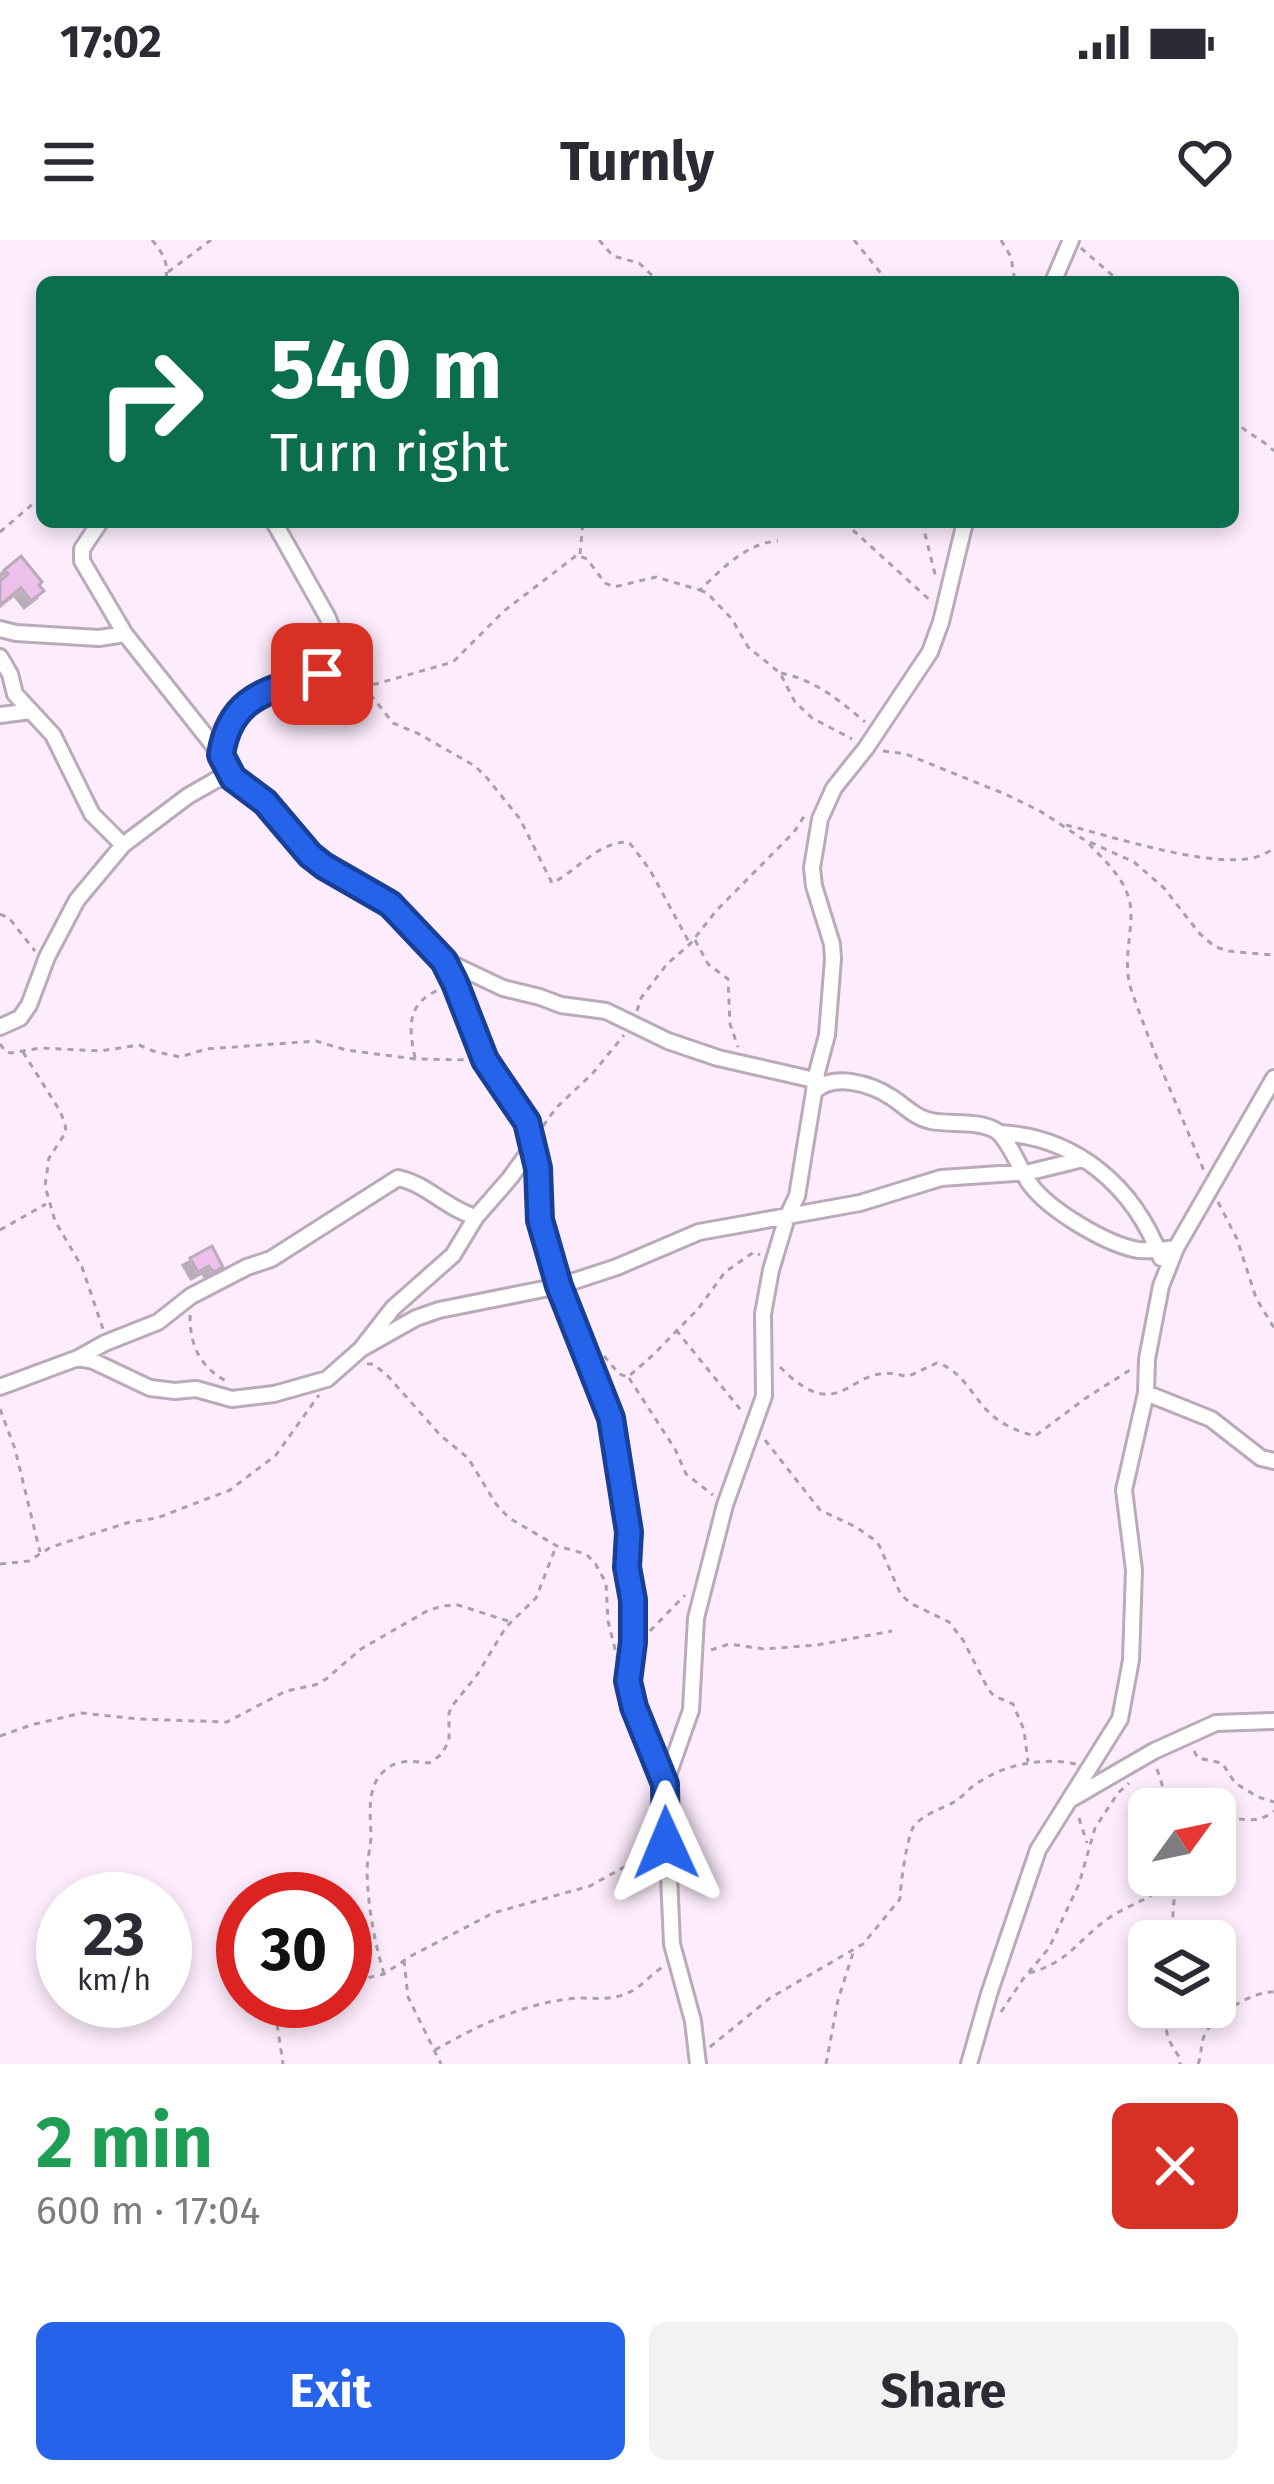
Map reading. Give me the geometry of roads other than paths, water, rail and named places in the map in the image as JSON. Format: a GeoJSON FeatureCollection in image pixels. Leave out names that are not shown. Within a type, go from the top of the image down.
{"type":"FeatureCollection","features":[{"type":"Feature","properties":{"kind":"street"},"geometry":{"type":"LineString","coordinates":[[1056,276],[1071,240]]}},
{"type":"Feature","properties":{"kind":"street"},"geometry":{"type":"LineString","coordinates":[[96,528],[82,549],[82,561],[125,634],[221,755],[233,778],[265,802],[310,855],[390,904],[444,961],[485,1060],[527,1122],[538,1168],[540,1220],[559,1286],[611,1418],[629,1532],[633,1642],[628,1681],[665,1784],[672,1944],[693,2021],[698,2062]]}},
{"type":"Feature","properties":{"kind":"street"},"geometry":{"type":"LineString","coordinates":[[221,755],[235,714],[274,689],[322,674],[333,647],[332,628],[277,528]]}},
{"type":"Feature","properties":{"kind":"street"},"geometry":{"type":"LineString","coordinates":[[665,1784],[691,1710],[696,1618],[725,1505],[764,1396],[763,1314],[771,1270],[797,1196],[827,1035],[832,944],[812,868],[820,819],[846,770],[902,697],[929,652],[964,528]]}},
{"type":"Feature","properties":{"kind":"street"},"geometry":{"type":"LineString","coordinates":[[0,628],[99,638],[125,634]]}},
{"type":"Feature","properties":{"kind":"street"},"geometry":{"type":"LineString","coordinates":[[0,657],[15,694],[53,735],[92,814],[123,845]]}},
{"type":"Feature","properties":{"kind":"street"},"geometry":{"type":"LineString","coordinates":[[0,715],[31,711]]}},
{"type":"Feature","properties":{"kind":"street"},"geometry":{"type":"LineString","coordinates":[[0,1027],[20,1018],[29,1006],[76,900],[123,845],[188,796],[217,780],[233,778]]}},
{"type":"Feature","properties":{"kind":"street"},"geometry":{"type":"LineString","coordinates":[[444,961],[502,988],[561,1005],[606,1011],[718,1058],[749,1063],[814,1086],[844,1082],[876,1090],[931,1121],[1027,1135],[1083,1159],[1125,1194],[1150,1231],[1164,1277]]}},
{"type":"Feature","properties":{"kind":"street"},"geometry":{"type":"LineString","coordinates":[[970,2064],[1038,1850],[1120,1719],[1131,1660],[1134,1570],[1124,1490],[1146,1394],[1147,1359],[1164,1277],[1274,1078]]}},
{"type":"Feature","properties":{"kind":"street"},"geometry":{"type":"LineString","coordinates":[[1000,1133],[1049,1205],[1126,1247],[1176,1248]]}},
{"type":"Feature","properties":{"kind":"street"},"geometry":{"type":"LineString","coordinates":[[78,1358],[150,1388],[196,1388],[232,1399],[274,1394],[327,1379],[349,1362],[393,1308],[453,1255],[476,1217],[534,1143]]}},
{"type":"Feature","properties":{"kind":"street"},"geometry":{"type":"LineString","coordinates":[[361,1349],[439,1310],[559,1286],[698,1232],[860,1203],[941,1178],[1023,1173],[1083,1159]]}},
{"type":"Feature","properties":{"kind":"street"},"geometry":{"type":"LineString","coordinates":[[0,1387],[158,1322],[190,1296],[271,1259],[398,1178],[476,1217]]}},
{"type":"Feature","properties":{"kind":"street"},"geometry":{"type":"LineString","coordinates":[[1146,1394],[1211,1419],[1262,1458],[1274,1461]]}},
{"type":"Feature","properties":{"kind":"street"},"geometry":{"type":"LineString","coordinates":[[1069,1800],[1154,1751],[1216,1724],[1274,1721]]}}]}
